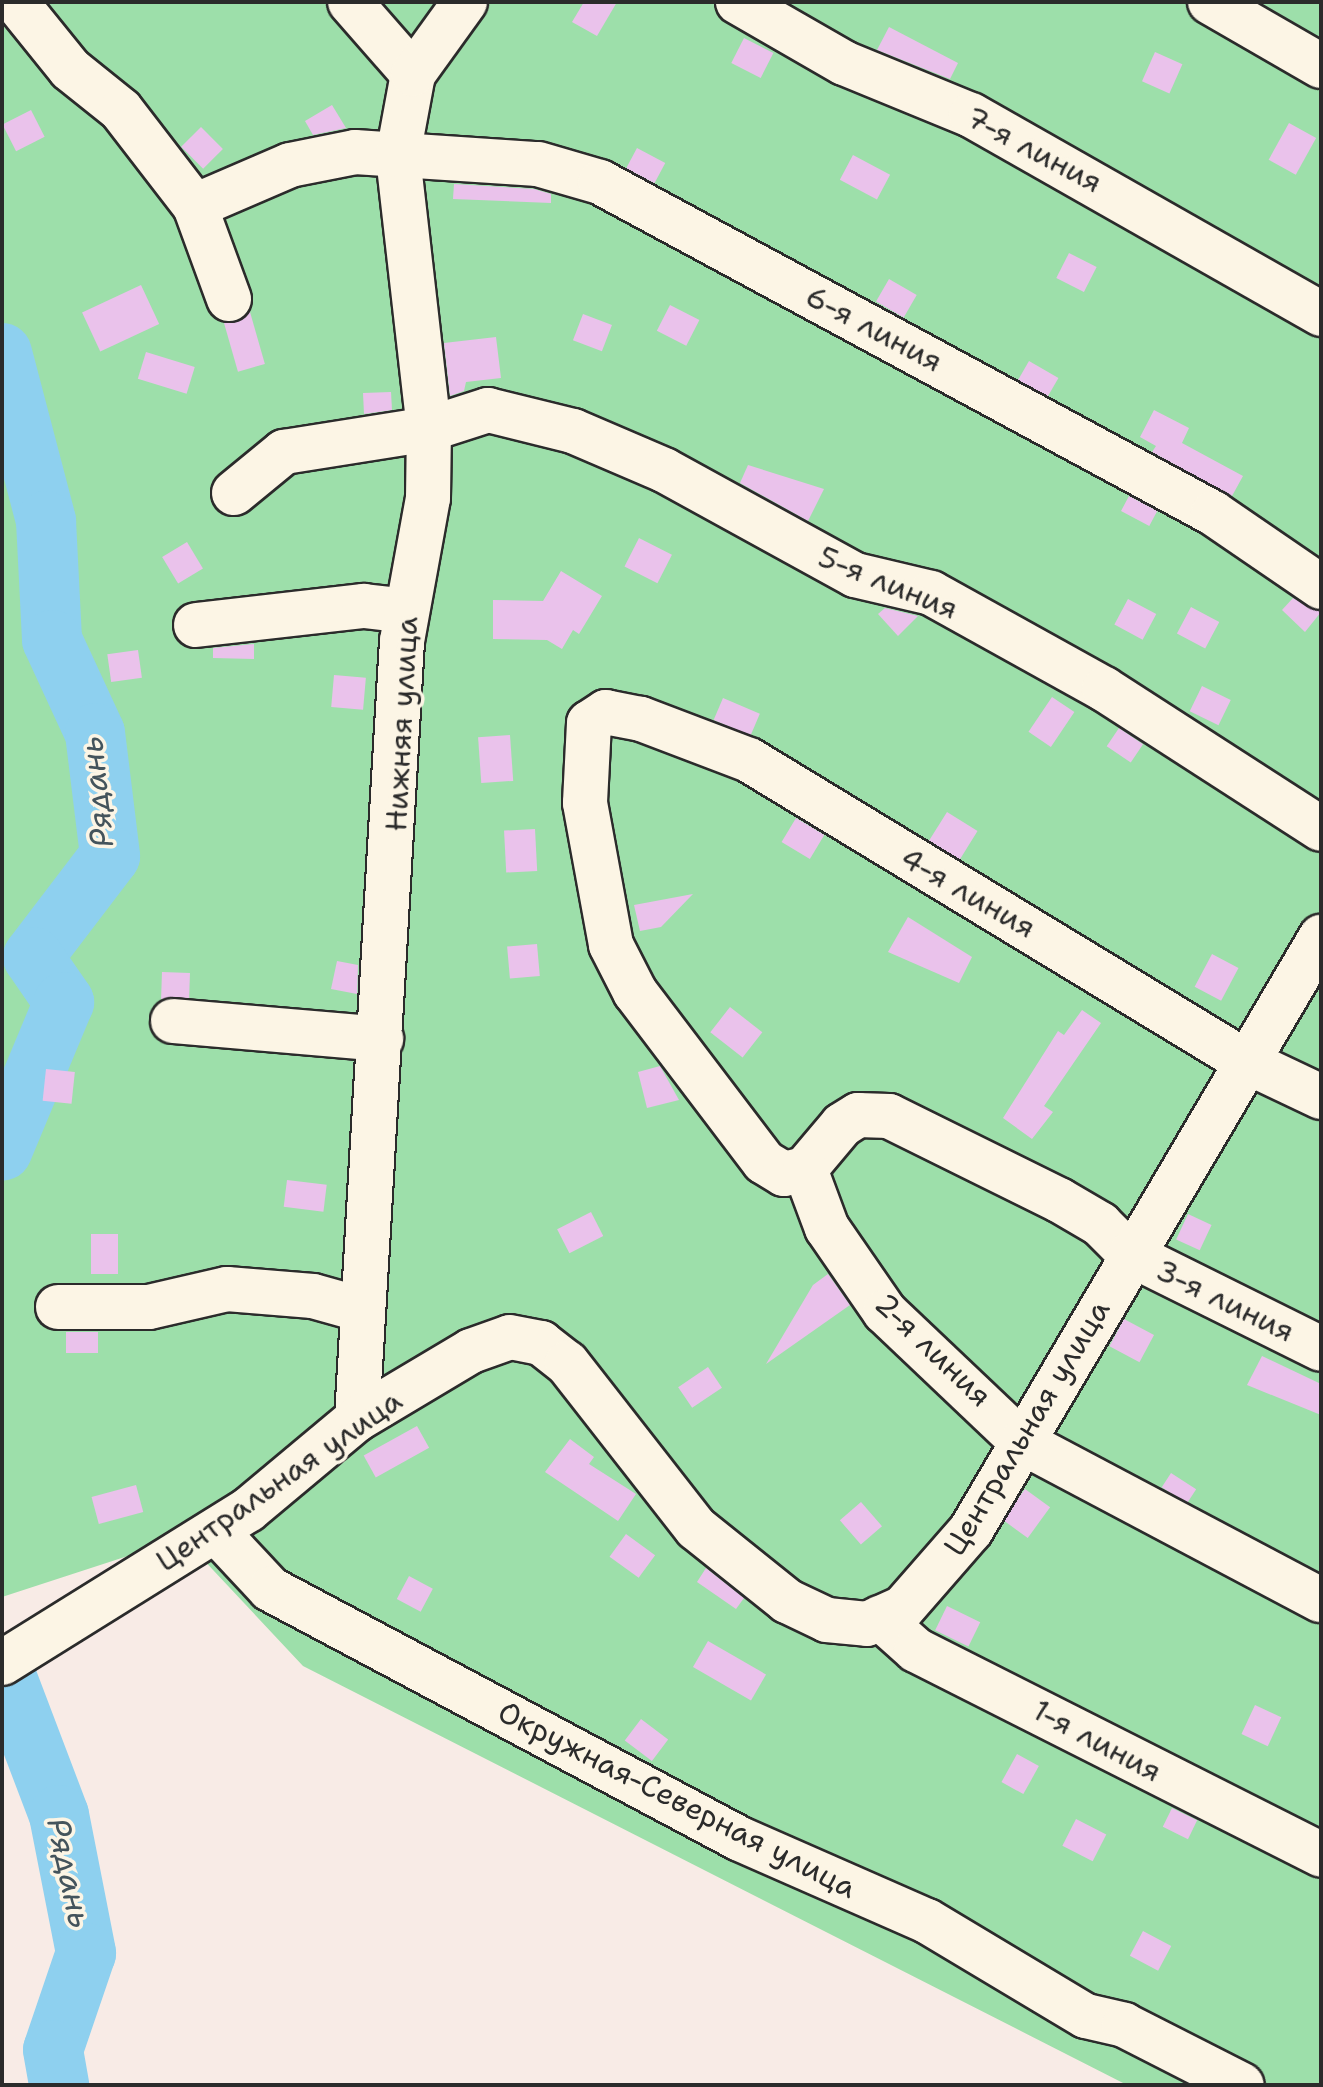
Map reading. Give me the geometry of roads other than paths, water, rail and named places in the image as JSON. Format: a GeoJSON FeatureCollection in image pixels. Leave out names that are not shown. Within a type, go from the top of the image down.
{"type":"FeatureCollection","features":[{"type":"Feature","properties":{"kind":"street"},"geometry":{"type":"LineString","coordinates":[[16,2],[70,69],[121,110],[195,206],[229,299]]}},
{"type":"Feature","properties":{"kind":"street"},"geometry":{"type":"LineString","coordinates":[[350,2],[413,74]]}},
{"type":"Feature","properties":{"kind":"street","name":"Нижняя улица"},"geometry":{"type":"LineString","coordinates":[[357,1419],[364,1208],[381,1039],[407,611],[428,498],[429,429],[398,155],[413,74],[465,2]]}},
{"type":"Feature","properties":{"kind":"street","name":"7-я линия"},"geometry":{"type":"LineString","coordinates":[[738,2],[844,63],[971,115],[1186,231],[1321,314]]}},
{"type":"Feature","properties":{"kind":"street"},"geometry":{"type":"LineString","coordinates":[[1210,2],[1321,66]]}},
{"type":"Feature","properties":{"kind":"street","name":"6-я линия"},"geometry":{"type":"LineString","coordinates":[[195,206],[290,165],[355,152],[538,164],[613,188],[1213,513],[1321,587]]}},
{"type":"Feature","properties":{"kind":"street","name":"5-я линия"},"geometry":{"type":"LineString","coordinates":[[234,493],[284,452],[429,429],[488,410],[573,431],[664,470],[855,575],[931,593],[1104,689],[1321,829]]}},
{"type":"Feature","properties":{"kind":"street"},"geometry":{"type":"LineString","coordinates":[[196,625],[364,606],[407,611]]}},
{"type":"Feature","properties":{"kind":"street","name":"4-я линия"},"geometry":{"type":"LineString","coordinates":[[805,1169],[784,1174],[764,1162],[635,992],[611,945],[583,749],[589,723],[606,712],[702,741],[803,788],[843,821],[1100,967],[1243,1060],[1321,1097]]}},
{"type":"Feature","properties":{"kind":"street","name":"Центральная улица"},"geometry":{"type":"LineString","coordinates":[[12,1657],[216,1531],[357,1419],[471,1351],[510,1337],[541,1343],[567,1363],[696,1528],[787,1601],[827,1620],[880,1618],[903,1608],[940,1572],[1022,1442],[1243,1060],[1321,937]]}},
{"type":"Feature","properties":{"kind":"street"},"geometry":{"type":"LineString","coordinates":[[173,1021],[381,1039]]}},
{"type":"Feature","properties":{"kind":"street","name":"3-я линия"},"geometry":{"type":"LineString","coordinates":[[805,1169],[842,1125],[858,1115],[889,1116],[1059,1200],[1100,1224],[1130,1254],[1321,1349]]}},
{"type":"Feature","properties":{"kind":"street","name":"2-я линия"},"geometry":{"type":"LineString","coordinates":[[805,1169],[827,1228],[885,1312],[995,1409],[1022,1442],[1321,1600]]}},
{"type":"Feature","properties":{"kind":"street"},"geometry":{"type":"LineString","coordinates":[[58,1307],[149,1307],[227,1289],[313,1296],[363,1310]]}},
{"type":"Feature","properties":{"kind":"street","name":"Окружная-Северная улица"},"geometry":{"type":"LineString","coordinates":[[216,1531],[270,1589],[740,1839],[927,1921],[1086,2016],[1124,2025],[1242,2085]]}},
{"type":"Feature","properties":{"kind":"street","name":"1-я линия"},"geometry":{"type":"LineString","coordinates":[[880,1618],[916,1650],[1321,1855]]}},
{"type":"Feature","properties":{"kind":"waterway","name":"Рядань"},"geometry":{"type":"LineString","coordinates":[[2,353],[46,521],[52,640],[95,733],[110,856],[33,957],[64,1002],[2,1151]]}},
{"type":"Feature","properties":{"kind":"waterway","name":"Рядань"},"geometry":{"type":"LineString","coordinates":[[2,1665],[59,1815],[86,1953],[53,2050],[59,2085]]}}]}
